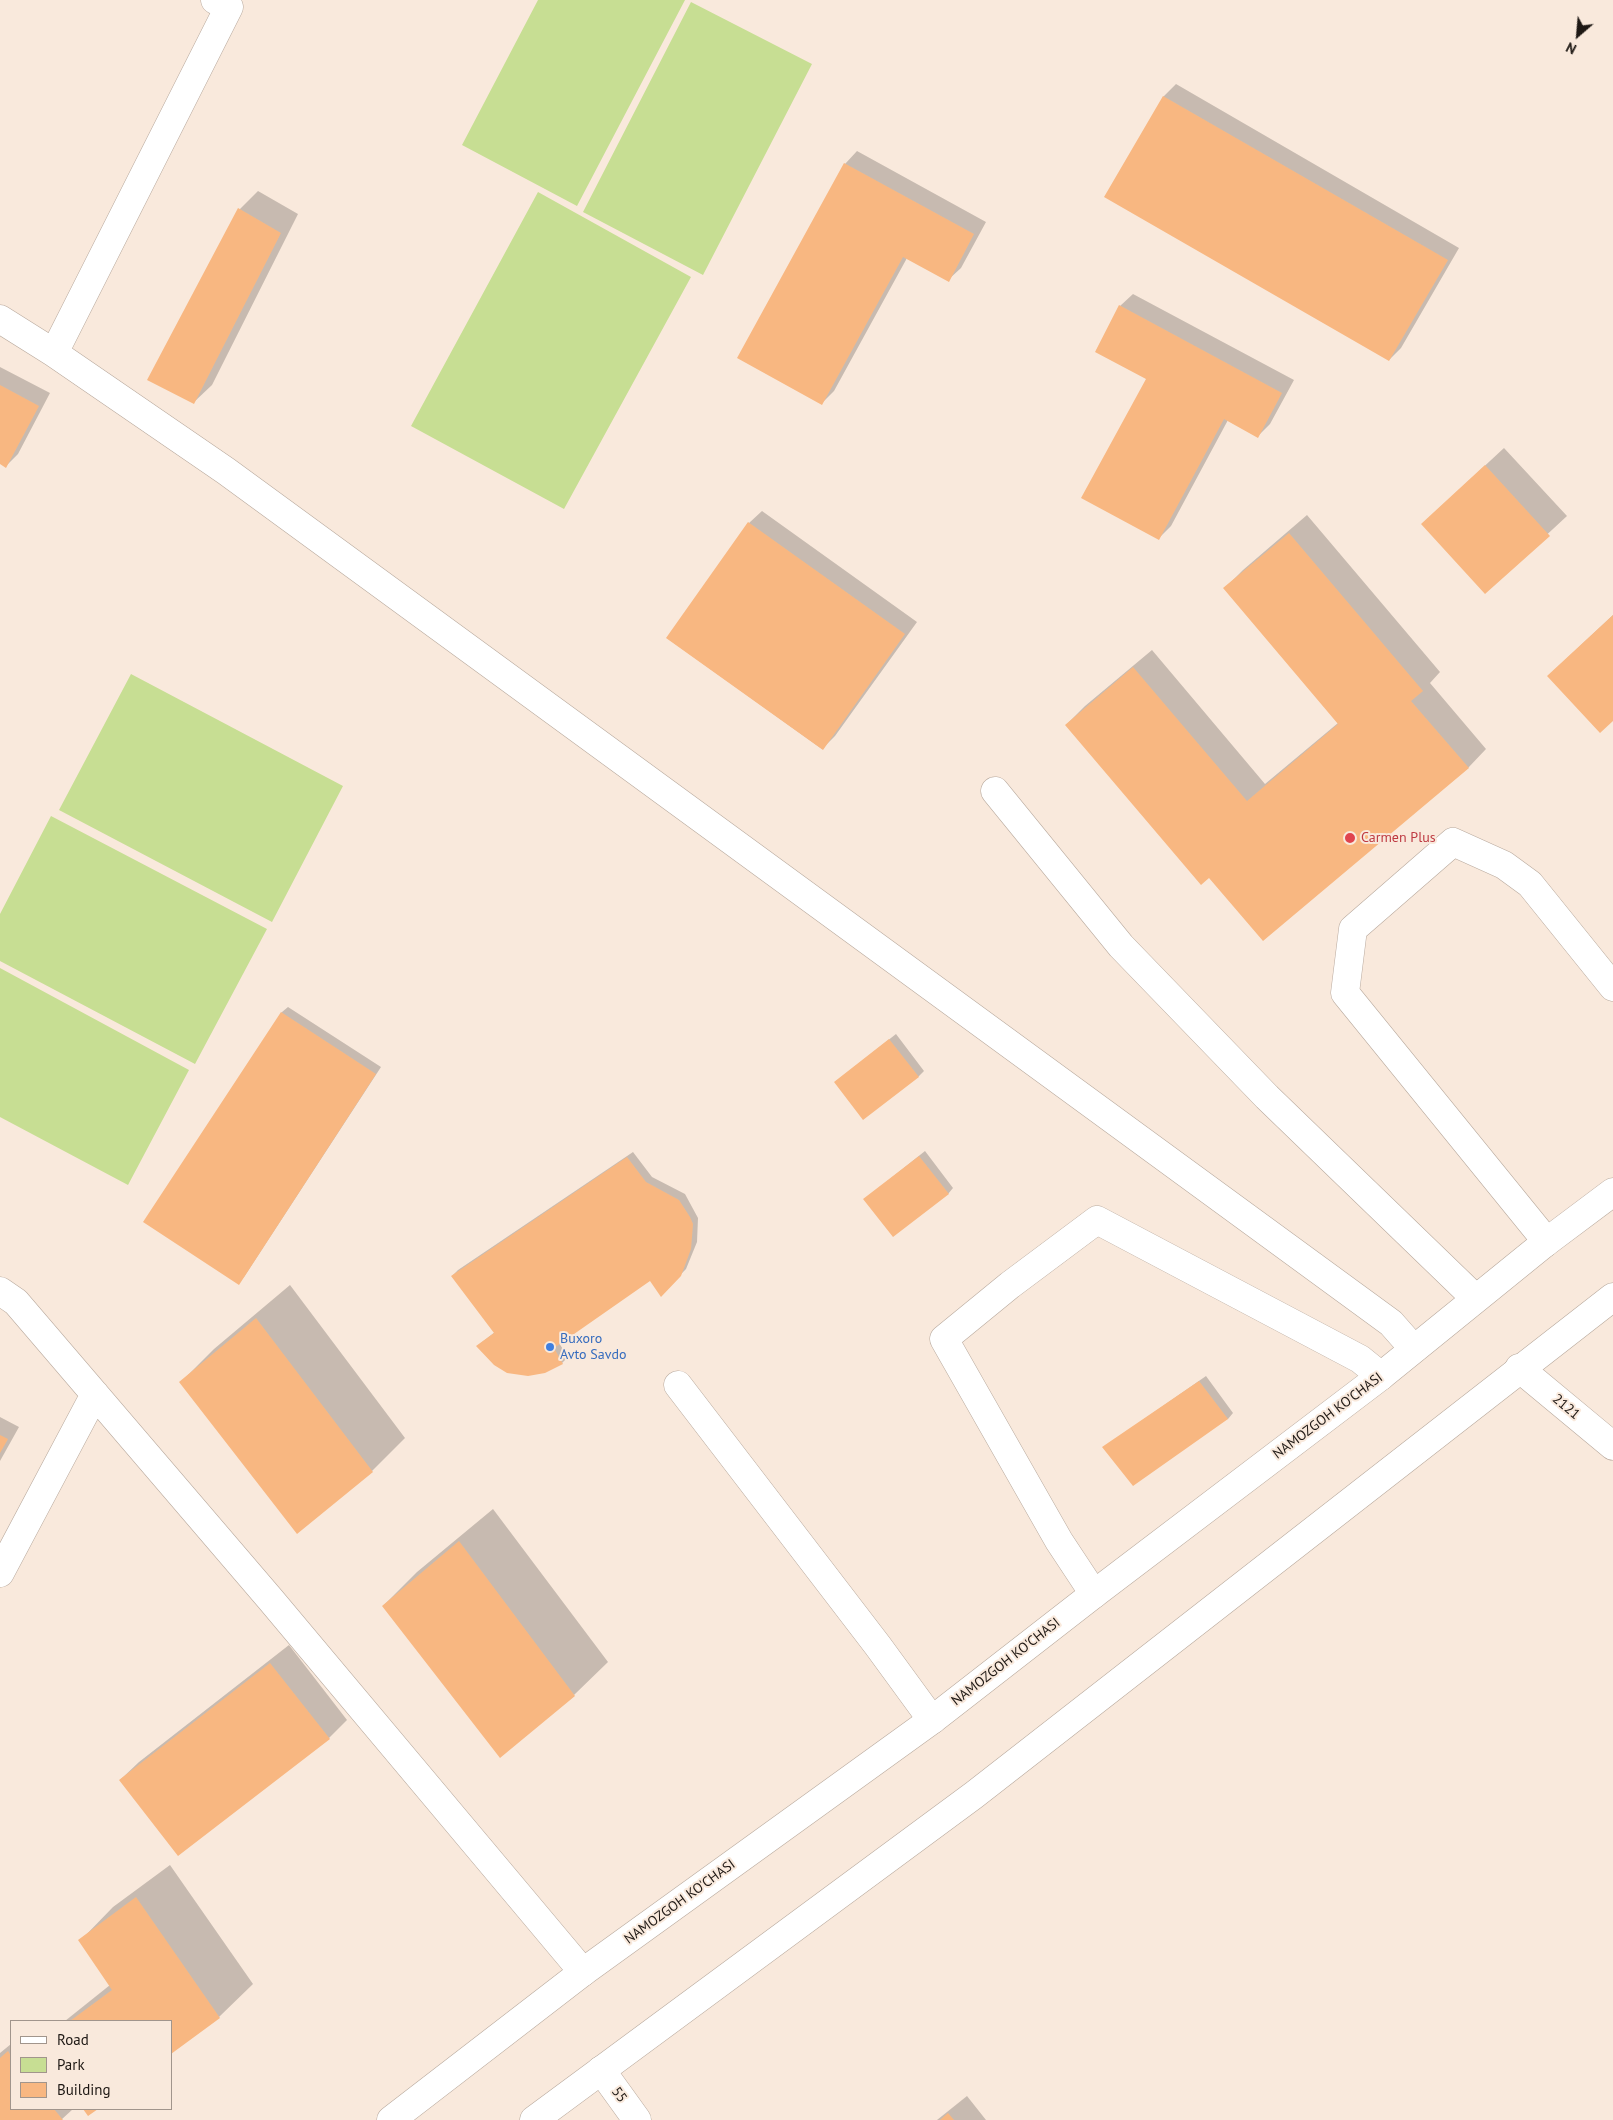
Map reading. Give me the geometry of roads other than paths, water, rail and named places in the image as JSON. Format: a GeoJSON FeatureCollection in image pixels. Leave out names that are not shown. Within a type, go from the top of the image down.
{"type":"FeatureCollection","features":[{"type":"Feature","properties":{"kind":"main road"},"geometry":{"type":"LineString","coordinates":[[54,353],[229,7],[215,0]]}},
{"type":"Feature","properties":{"kind":"main road"},"geometry":{"type":"LineString","coordinates":[[0,320],[54,353],[226,470],[1391,1322],[1413,1348]]}},
{"type":"Feature","properties":{"kind":"main road"},"geometry":{"type":"LineString","coordinates":[[995,791],[1121,946],[1267,1097],[1475,1298]]}},
{"type":"Feature","properties":{"kind":"main road"},"geometry":{"type":"LineString","coordinates":[[1545,1243],[1539,1232],[1345,993],[1353,929],[1453,842],[1504,865],[1530,884],[1613,987]]}},
{"type":"Feature","properties":{"kind":"main road","name":"NAMOZGOH KO'CHASI"},"geometry":{"type":"LineString","coordinates":[[391,2120],[582,1972],[932,1720],[1381,1376],[1475,1298],[1613,1192]]}},
{"type":"Feature","properties":{"kind":"main road"},"geometry":{"type":"LineString","coordinates":[[1094,1594],[1060,1541],[944,1339],[1010,1285],[1097,1220],[1360,1359],[1381,1376]]}},
{"type":"Feature","properties":{"kind":"main road"},"geometry":{"type":"LineString","coordinates":[[0,1291],[16,1302],[95,1394],[271,1600],[582,1972]]}},
{"type":"Feature","properties":{"kind":"main road"},"geometry":{"type":"LineString","coordinates":[[534,2120],[974,1795],[1519,1368],[1613,1297]]}},
{"type":"Feature","properties":{"kind":"main road","name":"2121"},"geometry":{"type":"LineString","coordinates":[[1519,1368],[1613,1446]]}},
{"type":"Feature","properties":{"kind":"main road"},"geometry":{"type":"LineString","coordinates":[[678,1385],[878,1646],[932,1720]]}},
{"type":"Feature","properties":{"kind":"main road"},"geometry":{"type":"LineString","coordinates":[[0,1573],[95,1394]]}},
{"type":"Feature","properties":{"kind":"main road","name":"55"},"geometry":{"type":"LineString","coordinates":[[601,2070],[637,2120]]}},
{"type":"Feature","properties":{"kind":"place","name":"Carmen Plus"},"geometry":{"type":"Point","coordinates":[1350,838]}},
{"type":"Feature","properties":{"kind":"place","name":"Buxoro Avto Savdo"},"geometry":{"type":"Point","coordinates":[550,1347]}}]}
